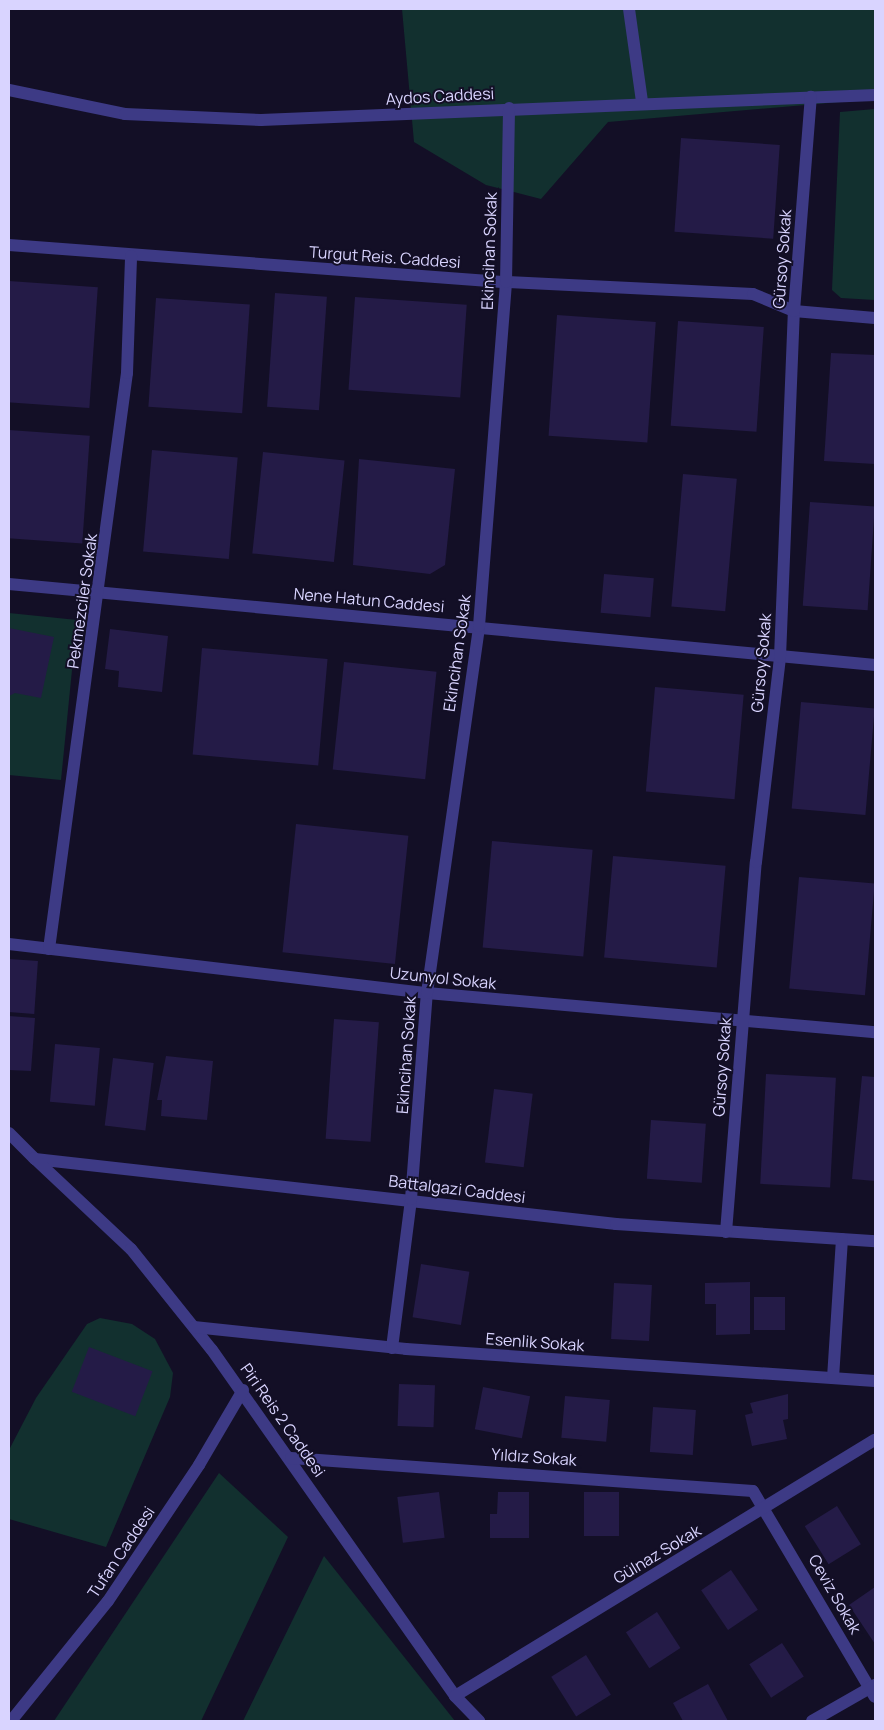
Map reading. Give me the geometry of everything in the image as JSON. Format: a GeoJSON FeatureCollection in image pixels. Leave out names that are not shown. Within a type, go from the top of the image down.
{"type":"FeatureCollection","features":[{"type":"Feature","properties":{"kind":"street"},"geometry":{"type":"LineString","coordinates":[[629,9],[642,101]]}},
{"type":"Feature","properties":{"kind":"street","name":"Aydos Caddesi"},"geometry":{"type":"LineString","coordinates":[[9,90],[125,114],[191,120],[316,119],[642,101],[875,95]]}},
{"type":"Feature","properties":{"kind":"street","name":"Gürsoy Sokak"},"geometry":{"type":"LineString","coordinates":[[726,1232],[742,1022],[780,657],[794,311],[811,97]]}},
{"type":"Feature","properties":{"kind":"street","name":"Ekincihan Sokak"},"geometry":{"type":"LineString","coordinates":[[392,1348],[411,1199],[427,993],[479,626],[506,282],[509,108]]}},
{"type":"Feature","properties":{"kind":"street","name":"Turgut Reis. Caddesi"},"geometry":{"type":"LineString","coordinates":[[9,244],[132,256],[506,282],[752,294],[794,311],[875,318]]}},
{"type":"Feature","properties":{"kind":"street","name":"Pekmezciler Sokak"},"geometry":{"type":"LineString","coordinates":[[49,949],[100,593],[127,373],[132,256]]}},
{"type":"Feature","properties":{"kind":"street","name":"Nene Hatun Caddesi"},"geometry":{"type":"LineString","coordinates":[[9,584],[479,626],[875,665]]}},
{"type":"Feature","properties":{"kind":"street","name":"Uzunyol Sokak"},"geometry":{"type":"LineString","coordinates":[[9,944],[427,993],[742,1022],[875,1032]]}},
{"type":"Feature","properties":{"kind":"street","name":"Piri Reis 2 Caddesi"},"geometry":{"type":"LineString","coordinates":[[9,1133],[131,1249],[194,1327],[243,1390],[455,1696],[479,1721]]}},
{"type":"Feature","properties":{"kind":"street","name":"Piri Reis 2 Caddesi"},"geometry":{"type":"LineString","coordinates":[[9,1143],[35,1159]]}},
{"type":"Feature","properties":{"kind":"street","name":"Battalgazi Caddesi"},"geometry":{"type":"LineString","coordinates":[[35,1159],[411,1199],[616,1224],[875,1241]]}},
{"type":"Feature","properties":{"kind":"street"},"geometry":{"type":"LineString","coordinates":[[833,1378],[842,1239]]}},
{"type":"Feature","properties":{"kind":"street","name":"Esenlik Sokak"},"geometry":{"type":"LineString","coordinates":[[194,1327],[392,1348],[875,1381]]}},
{"type":"Feature","properties":{"kind":"street","name":"Tufan Caddesi"},"geometry":{"type":"LineString","coordinates":[[11,1721],[108,1601],[199,1465],[243,1390]]}},
{"type":"Feature","properties":{"kind":"street","name":"Gülnaz Sokak"},"geometry":{"type":"LineString","coordinates":[[455,1696],[875,1440]]}},
{"type":"Feature","properties":{"kind":"street","name":"Yıldız Sokak"},"geometry":{"type":"LineString","coordinates":[[291,1458],[753,1491],[766,1507]]}},
{"type":"Feature","properties":{"kind":"street","name":"Ceviz Sokak"},"geometry":{"type":"LineString","coordinates":[[766,1507],[874,1690]]}},
{"type":"Feature","properties":{"kind":"street"},"geometry":{"type":"LineString","coordinates":[[812,1721],[874,1690]]}},
{"type":"Feature","properties":{"kind":"green space"},"geometry":{"type":"Polygon","coordinates":[[[402,9],[875,9],[875,99],[608,122],[541,199],[486,185],[414,142],[402,9]]]}},
{"type":"Feature","properties":{"kind":"green space"},"geometry":{"type":"Polygon","coordinates":[[[875,109],[875,300],[841,298],[832,290],[840,112],[875,109]]]}},
{"type":"Feature","properties":{"kind":"green space"},"geometry":{"type":"Polygon","coordinates":[[[9,613],[77,620],[61,780],[9,775],[9,613]]]}},
{"type":"Feature","properties":{"kind":"green space"},"geometry":{"type":"Polygon","coordinates":[[[100,1318],[132,1324],[155,1339],[173,1373],[170,1397],[106,1547],[9,1519],[9,1450],[36,1398],[87,1324],[100,1318]]]}},
{"type":"Feature","properties":{"kind":"green space"},"geometry":{"type":"Polygon","coordinates":[[[219,1473],[288,1537],[201,1721],[54,1721],[219,1473]]]}},
{"type":"Feature","properties":{"kind":"green space"},"geometry":{"type":"Polygon","coordinates":[[[324,1556],[455,1721],[243,1721],[324,1556]]]}},
{"type":"Feature","properties":{"kind":"building"},"geometry":{"type":"Polygon","coordinates":[[[681,138],[780,145],[773,239],[674,232],[681,138]]]}},
{"type":"Feature","properties":{"kind":"building"},"geometry":{"type":"Polygon","coordinates":[[[9,281],[98,287],[89,408],[9,402],[9,281]]]}},
{"type":"Feature","properties":{"kind":"building"},"geometry":{"type":"Polygon","coordinates":[[[275,293],[327,297],[319,410],[267,407],[275,293]]]}},
{"type":"Feature","properties":{"kind":"building"},"geometry":{"type":"Polygon","coordinates":[[[355,297],[467,305],[460,398],[349,390],[355,297]]]}},
{"type":"Feature","properties":{"kind":"building"},"geometry":{"type":"Polygon","coordinates":[[[156,298],[250,305],[242,413],[148,407],[156,298]]]}},
{"type":"Feature","properties":{"kind":"building"},"geometry":{"type":"Polygon","coordinates":[[[557,315],[656,322],[647,443],[549,436],[557,315]]]}},
{"type":"Feature","properties":{"kind":"building"},"geometry":{"type":"Polygon","coordinates":[[[678,321],[764,327],[756,432],[671,426],[678,321]]]}},
{"type":"Feature","properties":{"kind":"building"},"geometry":{"type":"Polygon","coordinates":[[[831,353],[875,355],[875,464],[824,461],[831,353]]]}},
{"type":"Feature","properties":{"kind":"building"},"geometry":{"type":"Polygon","coordinates":[[[9,430],[90,436],[82,543],[9,538],[9,430]]]}},
{"type":"Feature","properties":{"kind":"building"},"geometry":{"type":"Polygon","coordinates":[[[152,450],[238,457],[229,559],[143,552],[152,450]]]}},
{"type":"Feature","properties":{"kind":"building"},"geometry":{"type":"Polygon","coordinates":[[[263,452],[345,461],[334,562],[252,553],[263,452]]]}},
{"type":"Feature","properties":{"kind":"building"},"geometry":{"type":"Polygon","coordinates":[[[359,459],[455,469],[445,565],[430,574],[353,565],[359,459]]]}},
{"type":"Feature","properties":{"kind":"building"},"geometry":{"type":"Polygon","coordinates":[[[683,474],[737,479],[725,611],[671,606],[683,474]]]}},
{"type":"Feature","properties":{"kind":"building"},"geometry":{"type":"Polygon","coordinates":[[[810,502],[875,507],[868,610],[803,606],[810,502]]]}},
{"type":"Feature","properties":{"kind":"building"},"geometry":{"type":"Polygon","coordinates":[[[604,574],[654,578],[650,617],[601,613],[604,574]]]}},
{"type":"Feature","properties":{"kind":"building"},"geometry":{"type":"Polygon","coordinates":[[[9,628],[54,637],[41,698],[15,693],[9,696],[9,628]]]}},
{"type":"Feature","properties":{"kind":"building"},"geometry":{"type":"Polygon","coordinates":[[[110,629],[168,636],[162,692],[118,687],[119,671],[105,669],[110,629]]]}},
{"type":"Feature","properties":{"kind":"building"},"geometry":{"type":"Polygon","coordinates":[[[202,648],[328,659],[318,766],[193,755],[202,648]]]}},
{"type":"Feature","properties":{"kind":"building"},"geometry":{"type":"Polygon","coordinates":[[[344,662],[436,672],[425,779],[333,769],[344,662]]]}},
{"type":"Feature","properties":{"kind":"building"},"geometry":{"type":"Polygon","coordinates":[[[655,687],[744,695],[735,799],[646,792],[655,687]]]}},
{"type":"Feature","properties":{"kind":"building"},"geometry":{"type":"Polygon","coordinates":[[[801,702],[875,708],[865,815],[792,809],[801,702]]]}},
{"type":"Feature","properties":{"kind":"building"},"geometry":{"type":"Polygon","coordinates":[[[296,824],[408,836],[395,964],[283,952],[296,824]]]}},
{"type":"Feature","properties":{"kind":"building"},"geometry":{"type":"Polygon","coordinates":[[[492,841],[593,850],[583,956],[483,948],[492,841]]]}},
{"type":"Feature","properties":{"kind":"building"},"geometry":{"type":"Polygon","coordinates":[[[613,856],[726,866],[717,967],[604,958],[613,856]]]}},
{"type":"Feature","properties":{"kind":"building"},"geometry":{"type":"Polygon","coordinates":[[[799,877],[875,884],[865,995],[789,989],[799,877]]]}},
{"type":"Feature","properties":{"kind":"building"},"geometry":{"type":"Polygon","coordinates":[[[9,959],[38,961],[34,1014],[9,1012],[9,959]]]}},
{"type":"Feature","properties":{"kind":"building"},"geometry":{"type":"Polygon","coordinates":[[[9,1016],[35,1018],[31,1071],[9,1070],[9,1016]]]}},
{"type":"Feature","properties":{"kind":"building"},"geometry":{"type":"Polygon","coordinates":[[[334,1019],[379,1022],[371,1142],[326,1139],[334,1019]]]}},
{"type":"Feature","properties":{"kind":"building"},"geometry":{"type":"Polygon","coordinates":[[[55,1044],[100,1048],[95,1106],[50,1102],[55,1044]]]}},
{"type":"Feature","properties":{"kind":"building"},"geometry":{"type":"Polygon","coordinates":[[[166,1056],[213,1061],[207,1120],[161,1116],[162,1100],[157,1100],[166,1056]]]}},
{"type":"Feature","properties":{"kind":"building"},"geometry":{"type":"Polygon","coordinates":[[[113,1058],[154,1063],[145,1130],[105,1125],[113,1058]]]}},
{"type":"Feature","properties":{"kind":"building"},"geometry":{"type":"Polygon","coordinates":[[[766,1074],[836,1078],[830,1188],[760,1184],[766,1074]]]}},
{"type":"Feature","properties":{"kind":"building"},"geometry":{"type":"Polygon","coordinates":[[[862,1076],[875,1077],[875,1181],[852,1179],[862,1076]]]}},
{"type":"Feature","properties":{"kind":"building"},"geometry":{"type":"Polygon","coordinates":[[[494,1089],[533,1094],[524,1167],[485,1162],[494,1089]]]}},
{"type":"Feature","properties":{"kind":"building"},"geometry":{"type":"Polygon","coordinates":[[[651,1120],[706,1124],[702,1183],[647,1179],[651,1120]]]}},
{"type":"Feature","properties":{"kind":"building"},"geometry":{"type":"Polygon","coordinates":[[[421,1264],[469,1272],[461,1325],[413,1317],[421,1264]]]}},
{"type":"Feature","properties":{"kind":"building"},"geometry":{"type":"Polygon","coordinates":[[[750,1282],[750,1334],[716,1335],[716,1304],[705,1304],[705,1283],[750,1282]]]}},
{"type":"Feature","properties":{"kind":"building"},"geometry":{"type":"Polygon","coordinates":[[[614,1283],[652,1285],[649,1341],[611,1339],[614,1283]]]}},
{"type":"Feature","properties":{"kind":"building"},"geometry":{"type":"Polygon","coordinates":[[[754,1297],[785,1297],[785,1330],[754,1330],[754,1297]]]}},
{"type":"Feature","properties":{"kind":"building"},"geometry":{"type":"Polygon","coordinates":[[[89,1347],[152,1371],[135,1416],[72,1392],[89,1347]]]}},
{"type":"Feature","properties":{"kind":"building"},"geometry":{"type":"Polygon","coordinates":[[[399,1384],[435,1385],[434,1427],[398,1426],[399,1384]]]}},
{"type":"Feature","properties":{"kind":"building"},"geometry":{"type":"Polygon","coordinates":[[[483,1387],[530,1396],[522,1438],[475,1429],[483,1387]]]}},
{"type":"Feature","properties":{"kind":"building"},"geometry":{"type":"Polygon","coordinates":[[[788,1394],[788,1419],[783,1420],[787,1439],[752,1446],[745,1415],[753,1413],[750,1403],[788,1394]]]}},
{"type":"Feature","properties":{"kind":"building"},"geometry":{"type":"Polygon","coordinates":[[[565,1396],[610,1400],[606,1442],[561,1438],[565,1396]]]}},
{"type":"Feature","properties":{"kind":"building"},"geometry":{"type":"Polygon","coordinates":[[[653,1407],[696,1410],[693,1455],[650,1452],[653,1407]]]}},
{"type":"Feature","properties":{"kind":"building"},"geometry":{"type":"Polygon","coordinates":[[[439,1492],[445,1538],[403,1543],[397,1497],[439,1492]]]}},
{"type":"Feature","properties":{"kind":"building"},"geometry":{"type":"Polygon","coordinates":[[[498,1492],[529,1492],[529,1538],[490,1538],[490,1514],[497,1514],[498,1492]]]}},
{"type":"Feature","properties":{"kind":"building"},"geometry":{"type":"Polygon","coordinates":[[[584,1492],[619,1492],[619,1536],[584,1536],[584,1492]]]}},
{"type":"Feature","properties":{"kind":"building"},"geometry":{"type":"Polygon","coordinates":[[[837,1506],[861,1544],[829,1564],[805,1526],[837,1506]]]}},
{"type":"Feature","properties":{"kind":"building"},"geometry":{"type":"Polygon","coordinates":[[[731,1570],[758,1610],[728,1630],[701,1590],[731,1570]]]}},
{"type":"Feature","properties":{"kind":"building"},"geometry":{"type":"Polygon","coordinates":[[[875,1587],[875,1644],[849,1605],[875,1587]]]}},
{"type":"Feature","properties":{"kind":"building"},"geometry":{"type":"Polygon","coordinates":[[[657,1612],[680,1648],[649,1668],[626,1632],[657,1612]]]}},
{"type":"Feature","properties":{"kind":"building"},"geometry":{"type":"Polygon","coordinates":[[[782,1643],[804,1677],[771,1698],[749,1664],[782,1643]]]}},
{"type":"Feature","properties":{"kind":"building"},"geometry":{"type":"Polygon","coordinates":[[[586,1655],[611,1695],[576,1717],[551,1677],[586,1655]]]}},
{"type":"Feature","properties":{"kind":"building"},"geometry":{"type":"Polygon","coordinates":[[[708,1684],[728,1721],[683,1721],[673,1703],[708,1684]]]}}]}
